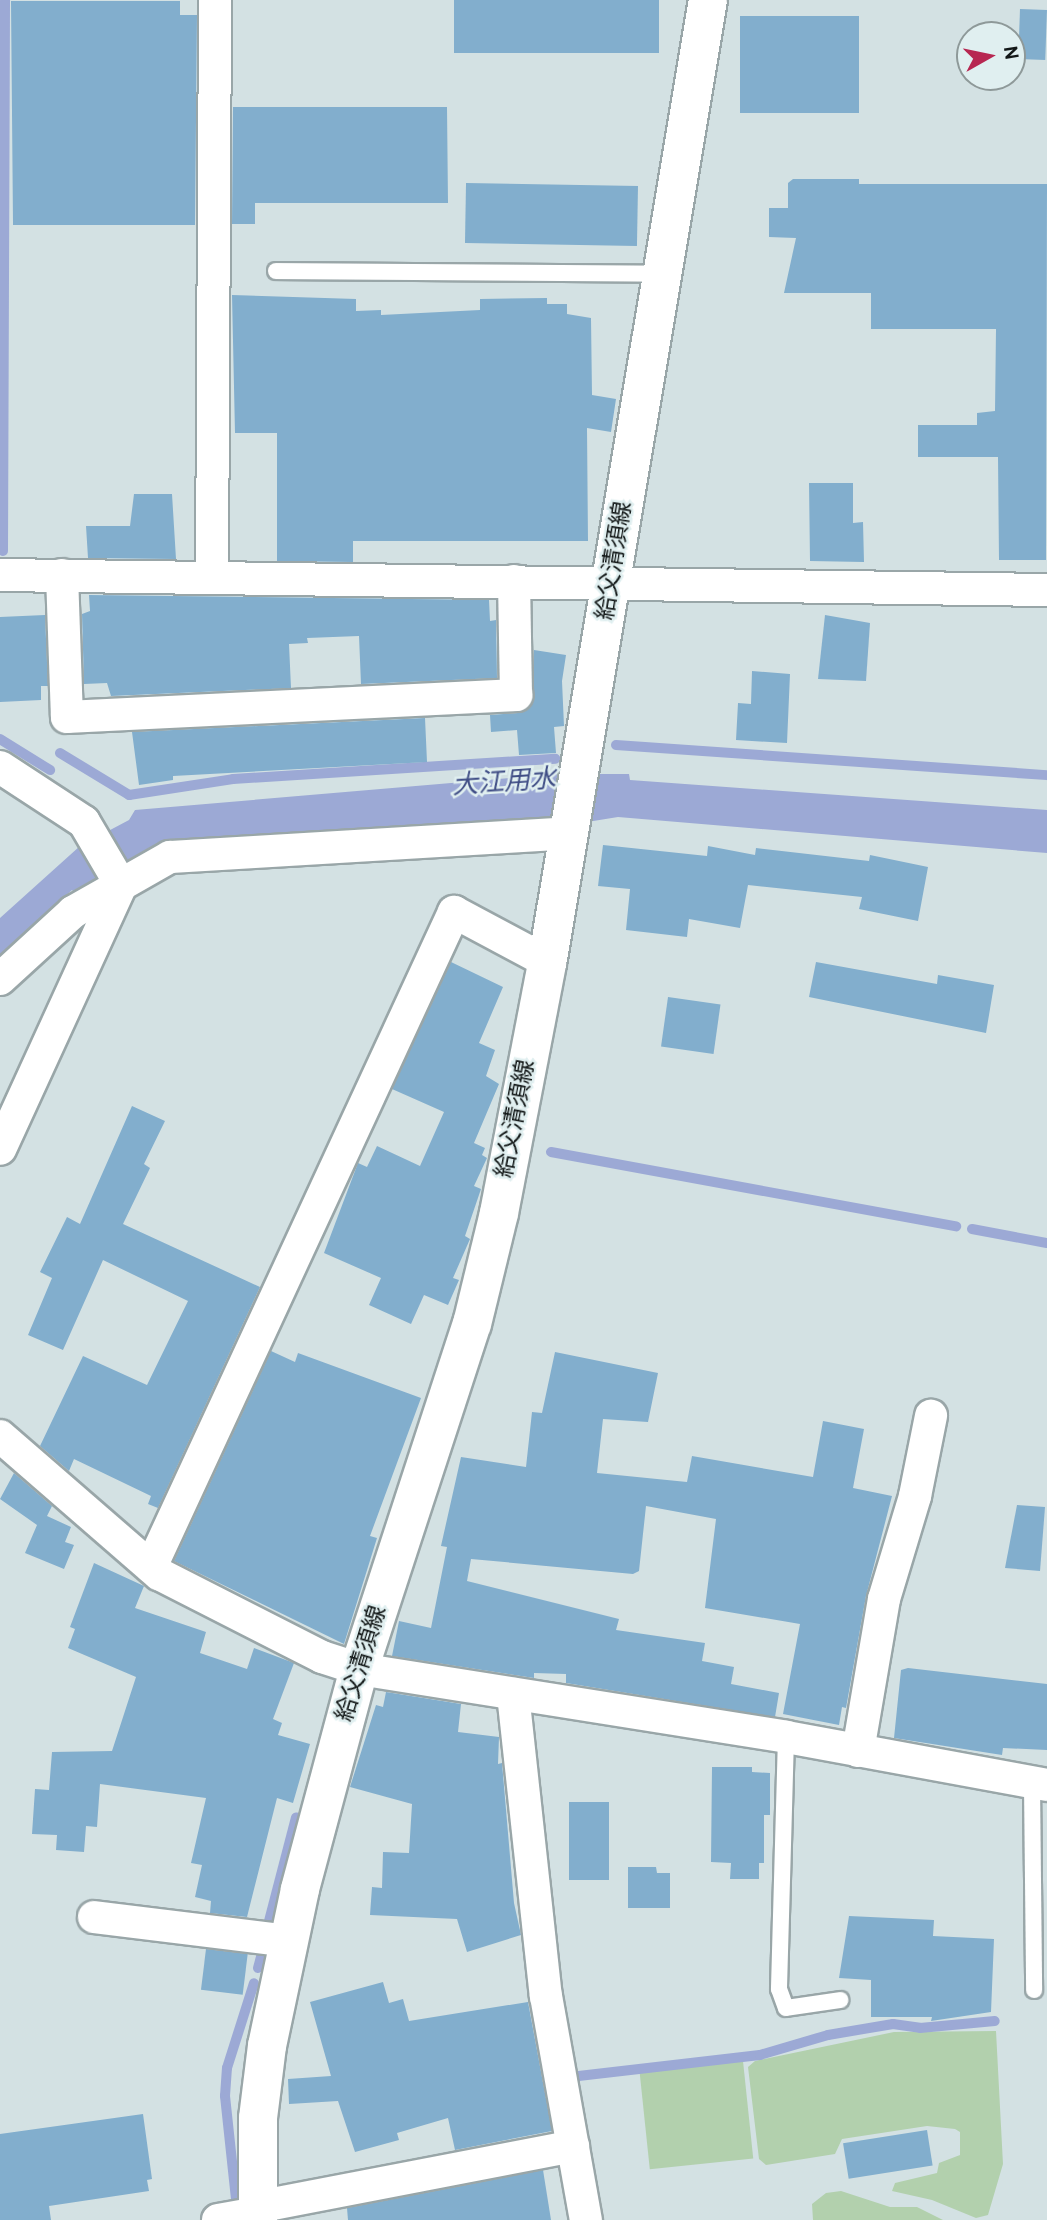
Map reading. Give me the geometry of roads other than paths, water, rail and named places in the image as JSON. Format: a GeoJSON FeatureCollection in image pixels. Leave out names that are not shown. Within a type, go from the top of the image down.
{"type":"FeatureCollection","features":[{"type":"Feature","properties":{"kind":"main road","name":"給父清須線"},"geometry":{"type":"LineString","coordinates":[[257,2213],[258,2118],[267,2046],[289,1941],[359,1669],[472,1324],[499,1213],[548,962],[708,0]]}},
{"type":"Feature","properties":{"kind":"street"},"geometry":{"type":"LineString","coordinates":[[212,577],[215,0]]}},
{"type":"Feature","properties":{"kind":"street"},"geometry":{"type":"LineString","coordinates":[[0,575],[1047,590]]}},
{"type":"Feature","properties":{"kind":"street"},"geometry":{"type":"LineString","coordinates":[[62,575],[67,717],[516,695],[514,581]]}},
{"type":"Feature","properties":{"kind":"street"},"geometry":{"type":"LineString","coordinates":[[0,767],[84,822],[119,883]]}},
{"type":"Feature","properties":{"kind":"street"},"geometry":{"type":"LineString","coordinates":[[0,979],[73,912],[119,883],[170,857],[570,831]]}},
{"type":"Feature","properties":{"kind":"street"},"geometry":{"type":"LineString","coordinates":[[0,1149],[119,883]]}},
{"type":"Feature","properties":{"kind":"street"},"geometry":{"type":"LineString","coordinates":[[151,1567],[454,912],[548,962]]}},
{"type":"Feature","properties":{"kind":"street"},"geometry":{"type":"LineString","coordinates":[[858,1751],[884,1599],[915,1496],[931,1416]]}},
{"type":"Feature","properties":{"kind":"street"},"geometry":{"type":"LineString","coordinates":[[0,1436],[151,1567],[309,1651],[359,1669],[786,1737],[1040,1785]]}},
{"type":"Feature","properties":{"kind":"street"},"geometry":{"type":"LineString","coordinates":[[513,1693],[546,1996],[586,2220]]}},
{"type":"Feature","properties":{"kind":"street"},"geometry":{"type":"LineString","coordinates":[[94,1917],[289,1941]]}},
{"type":"Feature","properties":{"kind":"street"},"geometry":{"type":"LineString","coordinates":[[218,2220],[573,2146]]}},
{"type":"Feature","properties":{"kind":"lane"},"geometry":{"type":"LineString","coordinates":[[276,271],[663,274]]}},
{"type":"Feature","properties":{"kind":"lane"},"geometry":{"type":"LineString","coordinates":[[786,1737],[779,1989],[786,2008],[840,2000]]}},
{"type":"Feature","properties":{"kind":"lane"},"geometry":{"type":"LineString","coordinates":[[1034,1990],[1040,1785]]}},
{"type":"Feature","properties":{"kind":"water","name":"大江用水"},"geometry":{"type":"Polygon","coordinates":[[[558,774],[629,774],[630,780],[1047,810],[1047,853],[618,817],[550,828],[169,849],[79,898],[72,890],[0,955],[0,918],[80,846],[129,820],[135,810],[558,774]]]}},
{"type":"Feature","properties":{"kind":"waterway"},"geometry":{"type":"LineString","coordinates":[[3,551],[5,0]]}},
{"type":"Feature","properties":{"kind":"waterway"},"geometry":{"type":"LineString","coordinates":[[0,739],[50,770]]}},
{"type":"Feature","properties":{"kind":"waterway"},"geometry":{"type":"LineString","coordinates":[[616,745],[1047,775]]}},
{"type":"Feature","properties":{"kind":"waterway","name":"大江用水"},"geometry":{"type":"LineString","coordinates":[[60,753],[129,795],[233,779],[555,759]]}},
{"type":"Feature","properties":{"kind":"waterway"},"geometry":{"type":"LineString","coordinates":[[551,1152],[956,1226]]}},
{"type":"Feature","properties":{"kind":"waterway"},"geometry":{"type":"LineString","coordinates":[[972,1229],[1047,1243]]}},
{"type":"Feature","properties":{"kind":"waterway"},"geometry":{"type":"LineString","coordinates":[[269,1921],[296,1817]]}},
{"type":"Feature","properties":{"kind":"waterway"},"geometry":{"type":"LineString","coordinates":[[258,1968],[262,1953]]}},
{"type":"Feature","properties":{"kind":"waterway"},"geometry":{"type":"LineString","coordinates":[[236,2199],[225,2096],[227,2068],[254,1983]]}},
{"type":"Feature","properties":{"kind":"waterway"},"geometry":{"type":"LineString","coordinates":[[570,2077],[760,2055],[828,2035],[893,2024],[920,2028],[995,2021]]}}]}
